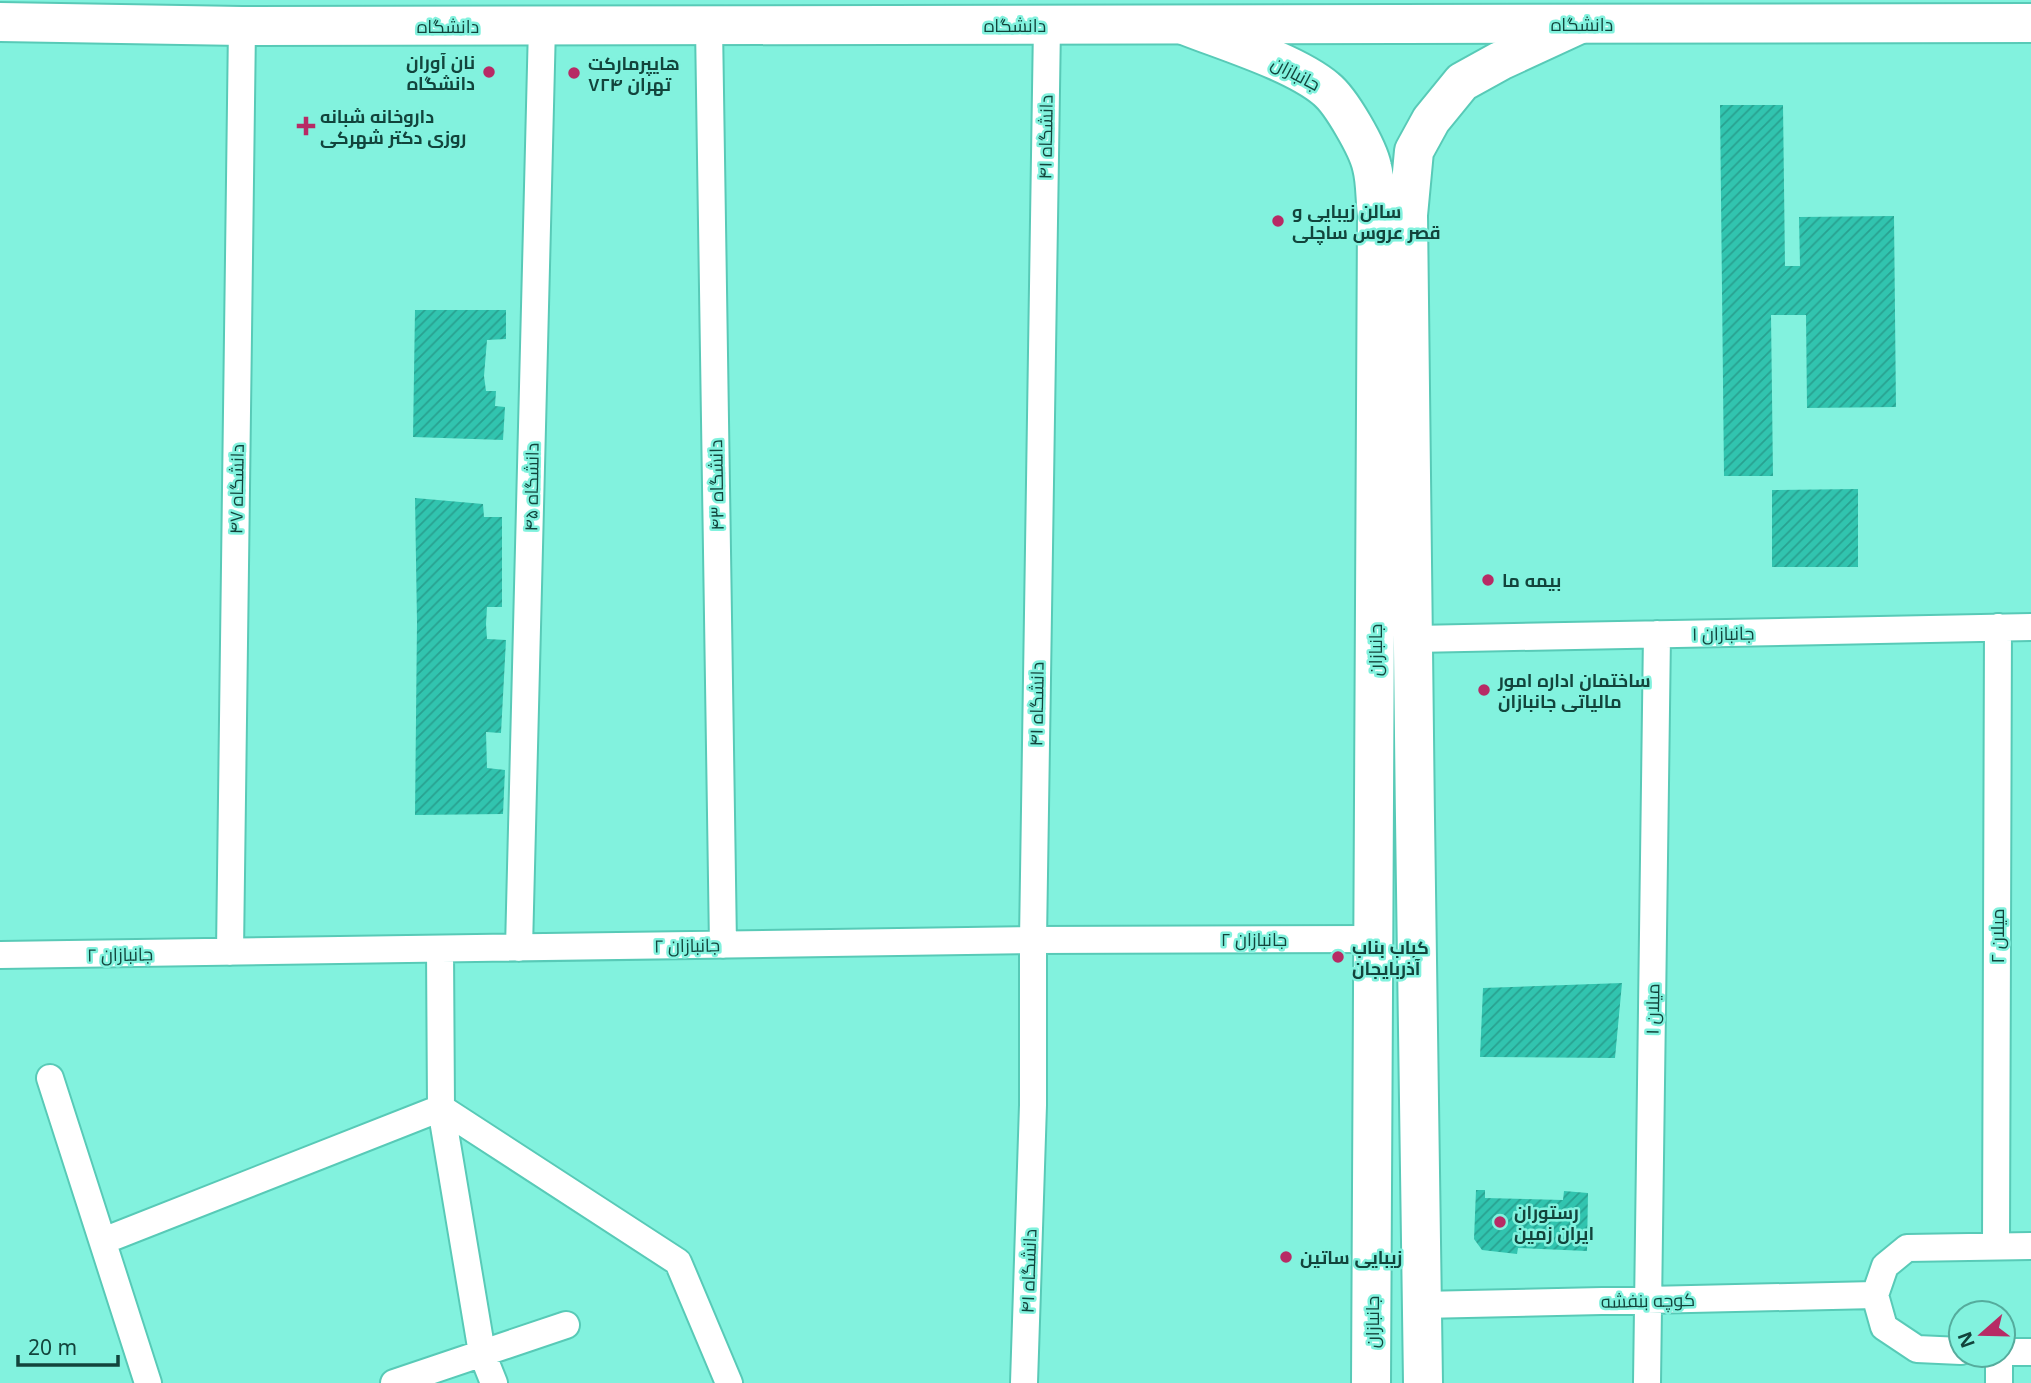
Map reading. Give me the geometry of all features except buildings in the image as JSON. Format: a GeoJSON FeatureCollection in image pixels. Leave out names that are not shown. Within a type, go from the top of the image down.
{"type":"FeatureCollection","features":[{"type":"Feature","properties":{"kind":"main road","name":"دانشگاه"},"geometry":{"type":"LineString","coordinates":[[0,22],[242,26],[2031,23]]}},
{"type":"Feature","properties":{"kind":"main road","name":"جانبازان"},"geometry":{"type":"LineString","coordinates":[[1371,1383],[1374,939],[1393,215],[1413,151],[1431,120],[1462,82],[1580,24]]}},
{"type":"Feature","properties":{"kind":"main road","name":"جانبازان"},"geometry":{"type":"LineString","coordinates":[[1182,25],[1306,75],[1328,90],[1357,131],[1393,215],[1415,639],[1416,1046],[1423,1383]]}},
{"type":"Feature","properties":{"kind":"street","name":"دانشگاه ۴۱"},"geometry":{"type":"LineString","coordinates":[[1024,1383],[1033,1105],[1033,940],[1047,25]]}},
{"type":"Feature","properties":{"kind":"street","name":"دانشگاه ۴۷"},"geometry":{"type":"LineString","coordinates":[[230,952],[242,26]]}},
{"type":"Feature","properties":{"kind":"street","name":"دانشگاه ۴۵"},"geometry":{"type":"LineString","coordinates":[[519,948],[542,26]]}},
{"type":"Feature","properties":{"kind":"street","name":"دانشگاه ۴۳"},"geometry":{"type":"LineString","coordinates":[[709,26],[723,944]]}},
{"type":"Feature","properties":{"kind":"street","name":"جانبازان ۱"},"geometry":{"type":"LineString","coordinates":[[1415,639],[2031,626]]}},
{"type":"Feature","properties":{"kind":"street","name":"میلان ۲"},"geometry":{"type":"LineString","coordinates":[[1996,1245],[1998,627]]}},
{"type":"Feature","properties":{"kind":"street","name":"میلان ۱"},"geometry":{"type":"LineString","coordinates":[[1647,1383],[1657,634]]}},
{"type":"Feature","properties":{"kind":"street","name":"جانبازان ۲"},"geometry":{"type":"LineString","coordinates":[[0,955],[1033,940],[1374,939]]}},
{"type":"Feature","properties":{"kind":"street"},"geometry":{"type":"LineString","coordinates":[[440,949],[441,1108],[482,1353],[494,1383]]}},
{"type":"Feature","properties":{"kind":"street"},"geometry":{"type":"LineString","coordinates":[[50,1078],[148,1383]]}},
{"type":"Feature","properties":{"kind":"street"},"geometry":{"type":"LineString","coordinates":[[103,1241],[441,1108]]}},
{"type":"Feature","properties":{"kind":"street"},"geometry":{"type":"LineString","coordinates":[[441,1108],[678,1262],[729,1383]]}},
{"type":"Feature","properties":{"kind":"street"},"geometry":{"type":"LineString","coordinates":[[1947,1350],[1917,1349],[1884,1327],[1875,1295],[1885,1266],[1907,1248],[2031,1246]]}},
{"type":"Feature","properties":{"kind":"street","name":"کوچه بنفشه"},"geometry":{"type":"LineString","coordinates":[[1421,1305],[1875,1295]]}},
{"type":"Feature","properties":{"kind":"street"},"geometry":{"type":"LineString","coordinates":[[394,1383],[566,1325]]}},
{"type":"Feature","properties":{"kind":"place","name":"نان آوران دانشگاه"},"geometry":{"type":"Point","coordinates":[489,72]}},
{"type":"Feature","properties":{"kind":"place","name":"هایپرمارکت تهران ۷۲۴"},"geometry":{"type":"Point","coordinates":[574,73]}},
{"type":"Feature","properties":{"kind":"place","name":"داروخانه شبانه روزی دکتر شهرکی"},"geometry":{"type":"Point","coordinates":[306,126]}},
{"type":"Feature","properties":{"kind":"place","name":"سالن زیبایی و قصر عروس ساچلی"},"geometry":{"type":"Point","coordinates":[1278,221]}},
{"type":"Feature","properties":{"kind":"place","name":"بیمه ما"},"geometry":{"type":"Point","coordinates":[1488,580]}},
{"type":"Feature","properties":{"kind":"place","name":"ساختمان اداره امور مالیاتی جانبازان"},"geometry":{"type":"Point","coordinates":[1484,690]}},
{"type":"Feature","properties":{"kind":"place","name":"کباب بناب آذربایجان"},"geometry":{"type":"Point","coordinates":[1338,957]}},
{"type":"Feature","properties":{"kind":"place","name":"رستوران ایران زمین"},"geometry":{"type":"Point","coordinates":[1500,1222]}},
{"type":"Feature","properties":{"kind":"place","name":"زیبایی ساتین"},"geometry":{"type":"Point","coordinates":[1286,1257]}}]}
